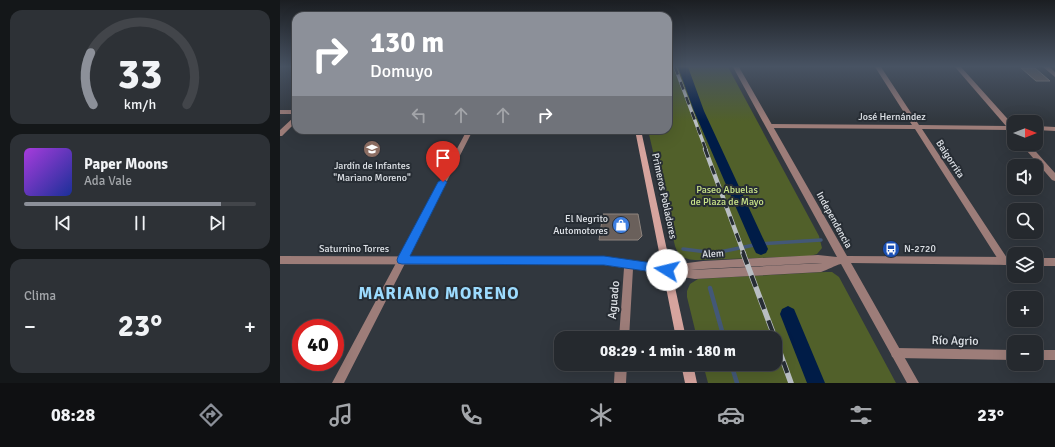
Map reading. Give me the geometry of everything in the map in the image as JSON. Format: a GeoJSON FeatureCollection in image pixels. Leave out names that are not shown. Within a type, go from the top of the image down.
{"type":"FeatureCollection","features":[{"type":"Feature","properties":{"kind":"main road","name":"Primeros Pobladores"},"geometry":{"type":"LineString","coordinates":[[639,134],[680,331]]}},
{"type":"Feature","properties":{"kind":"main road"},"geometry":{"type":"LineString","coordinates":[[688,371],[691,383]]}},
{"type":"Feature","properties":{"kind":"street","name":"Independencia"},"geometry":{"type":"LineString","coordinates":[[746,85],[770,126],[839,260],[913,383]]}},
{"type":"Feature","properties":{"kind":"street","name":"Baigorrita"},"geometry":{"type":"LineString","coordinates":[[890,85],[1007,258]]}},
{"type":"Feature","properties":{"kind":"street"},"geometry":{"type":"LineString","coordinates":[[974,85],[1007,122]]}},
{"type":"Feature","properties":{"kind":"street"},"geometry":{"type":"LineString","coordinates":[[280,112],[292,112]]}},
{"type":"Feature","properties":{"kind":"street"},"geometry":{"type":"LineString","coordinates":[[280,134],[292,122]]}},
{"type":"Feature","properties":{"kind":"street","name":"José Hernández"},"geometry":{"type":"LineString","coordinates":[[770,126],[916,126],[1007,129]]}},
{"type":"Feature","properties":{"kind":"street"},"geometry":{"type":"LineString","coordinates":[[1043,128],[1055,129]]}},
{"type":"Feature","properties":{"kind":"street"},"geometry":{"type":"LineString","coordinates":[[338,383],[468,134]]}},
{"type":"Feature","properties":{"kind":"street"},"geometry":{"type":"LineString","coordinates":[[1031,151],[1055,178]]}},
{"type":"Feature","properties":{"kind":"street","name":"Saturnino Torres"},"geometry":{"type":"LineString","coordinates":[[280,260],[604,261],[667,270]]}},
{"type":"Feature","properties":{"kind":"street","name":"Alem"},"geometry":{"type":"LineString","coordinates":[[667,270],[689,274],[703,274],[821,268],[839,260],[1007,261]]}},
{"type":"Feature","properties":{"kind":"street"},"geometry":{"type":"LineString","coordinates":[[1043,262],[1055,262]]}},
{"type":"Feature","properties":{"kind":"street","name":"Aguado"},"geometry":{"type":"LineString","coordinates":[[624,331],[629,264]]}},
{"type":"Feature","properties":{"kind":"street","name":"Río Agrio"},"geometry":{"type":"LineString","coordinates":[[896,353],[1007,354]]}},
{"type":"Feature","properties":{"kind":"street"},"geometry":{"type":"LineString","coordinates":[[1043,355],[1055,355]]}},
{"type":"Feature","properties":{"kind":"street"},"geometry":{"type":"LineString","coordinates":[[620,383],[621,371]]}},
{"type":"Feature","properties":{"kind":"green space","name":"Paseo Abuelas de Plaza de Mayo"},"geometry":{"type":"Polygon","coordinates":[[[672,85],[738,85],[819,236],[822,248],[817,254],[810,256],[690,260],[681,256],[675,246],[649,134],[672,134],[672,85]]]}},
{"type":"Feature","properties":{"kind":"green space"},"geometry":{"type":"Polygon","coordinates":[[[832,272],[839,277],[896,383],[708,383],[705,371],[782,371],[782,331],[695,331],[687,297],[687,291],[690,284],[698,279],[832,272]]]}},
{"type":"Feature","properties":{"kind":"building","name":"El Negrito Automotores"},"geometry":{"type":"Polygon","coordinates":[[[603,214],[638,214],[642,236],[638,240],[599,240],[603,214]]]}},
{"type":"Feature","properties":{"kind":"waterway"},"geometry":{"type":"LineString","coordinates":[[689,85],[699,111],[761,249]]}},
{"type":"Feature","properties":{"kind":"waterway"},"geometry":{"type":"LineString","coordinates":[[715,253],[759,244],[821,240]]}},
{"type":"Feature","properties":{"kind":"waterway"},"geometry":{"type":"LineString","coordinates":[[683,249],[715,253]]}},
{"type":"Feature","properties":{"kind":"waterway"},"geometry":{"type":"LineString","coordinates":[[710,288],[722,331]]}},
{"type":"Feature","properties":{"kind":"waterway"},"geometry":{"type":"LineString","coordinates":[[788,314],[816,383]]}},
{"type":"Feature","properties":{"kind":"waterway"},"geometry":{"type":"LineString","coordinates":[[733,371],[737,383]]}},
{"type":"Feature","properties":{"kind":"railway"},"geometry":{"type":"LineString","coordinates":[[682,85],[706,150]]}},
{"type":"Feature","properties":{"kind":"railway"},"geometry":{"type":"LineString","coordinates":[[705,149],[744,254]]}},
{"type":"Feature","properties":{"kind":"railway"},"geometry":{"type":"LineString","coordinates":[[743,253],[772,331]]}},
{"type":"Feature","properties":{"kind":"railway"},"geometry":{"type":"LineString","coordinates":[[782,358],[791,383]]}},
{"type":"Feature","properties":{"kind":"place","name":"Jardín de Infantes \"Mariano Moreno\""},"geometry":{"type":"Point","coordinates":[372,149]}},
{"type":"Feature","properties":{"kind":"place","name":"El Negrito Automotores"},"geometry":{"type":"Point","coordinates":[621,225]}},
{"type":"Feature","properties":{"kind":"place","name":"N-2720"},"geometry":{"type":"Point","coordinates":[891,249]}},
{"type":"Feature","properties":{"kind":"district","name":"MARIANO MORENO"},"geometry":{"type":"Point","coordinates":[439,293]}},
{"type":"Feature","properties":{"kind":"route"},"geometry":{"type":"LineString","coordinates":[[443,182],[402,260],[604,261],[620,262],[667,270]]}}]}
